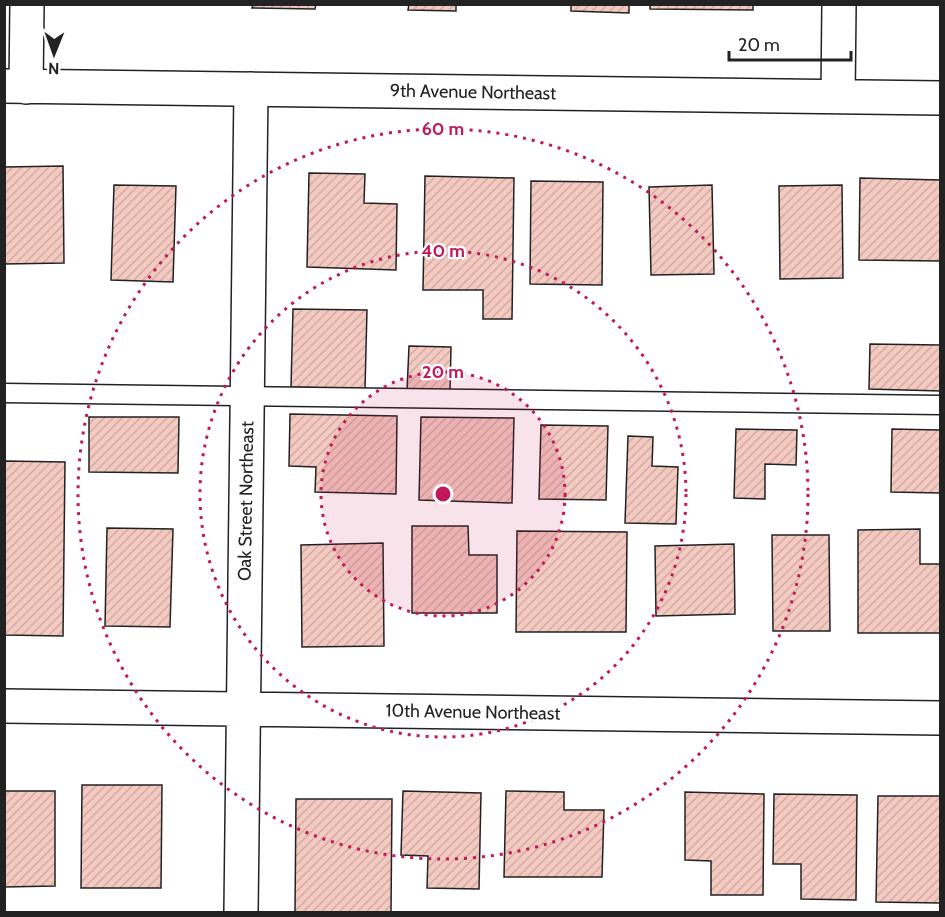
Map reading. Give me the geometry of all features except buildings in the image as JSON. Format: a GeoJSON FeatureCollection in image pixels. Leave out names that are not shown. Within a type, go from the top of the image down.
{"type":"FeatureCollection","features":[{"type":"Feature","properties":{"kind":"street"},"geometry":{"type":"LineString","coordinates":[[15,87],[27,4]]}},
{"type":"Feature","properties":{"kind":"street"},"geometry":{"type":"LineString","coordinates":[[838,96],[839,4]]}},
{"type":"Feature","properties":{"kind":"street","name":"9th Avenue Northeast"},"geometry":{"type":"LineString","coordinates":[[15,87],[940,98]]}},
{"type":"Feature","properties":{"kind":"street","name":"Oak Street Northeast"},"geometry":{"type":"LineString","coordinates":[[241,912],[251,89]]}},
{"type":"Feature","properties":{"kind":"street","name":"10th Avenue Northeast"},"geometry":{"type":"LineString","coordinates":[[4,706],[940,718]]}},
{"type":"Feature","properties":{"kind":"lane"},"geometry":{"type":"LineString","coordinates":[[4,393],[940,405]]}}]}
